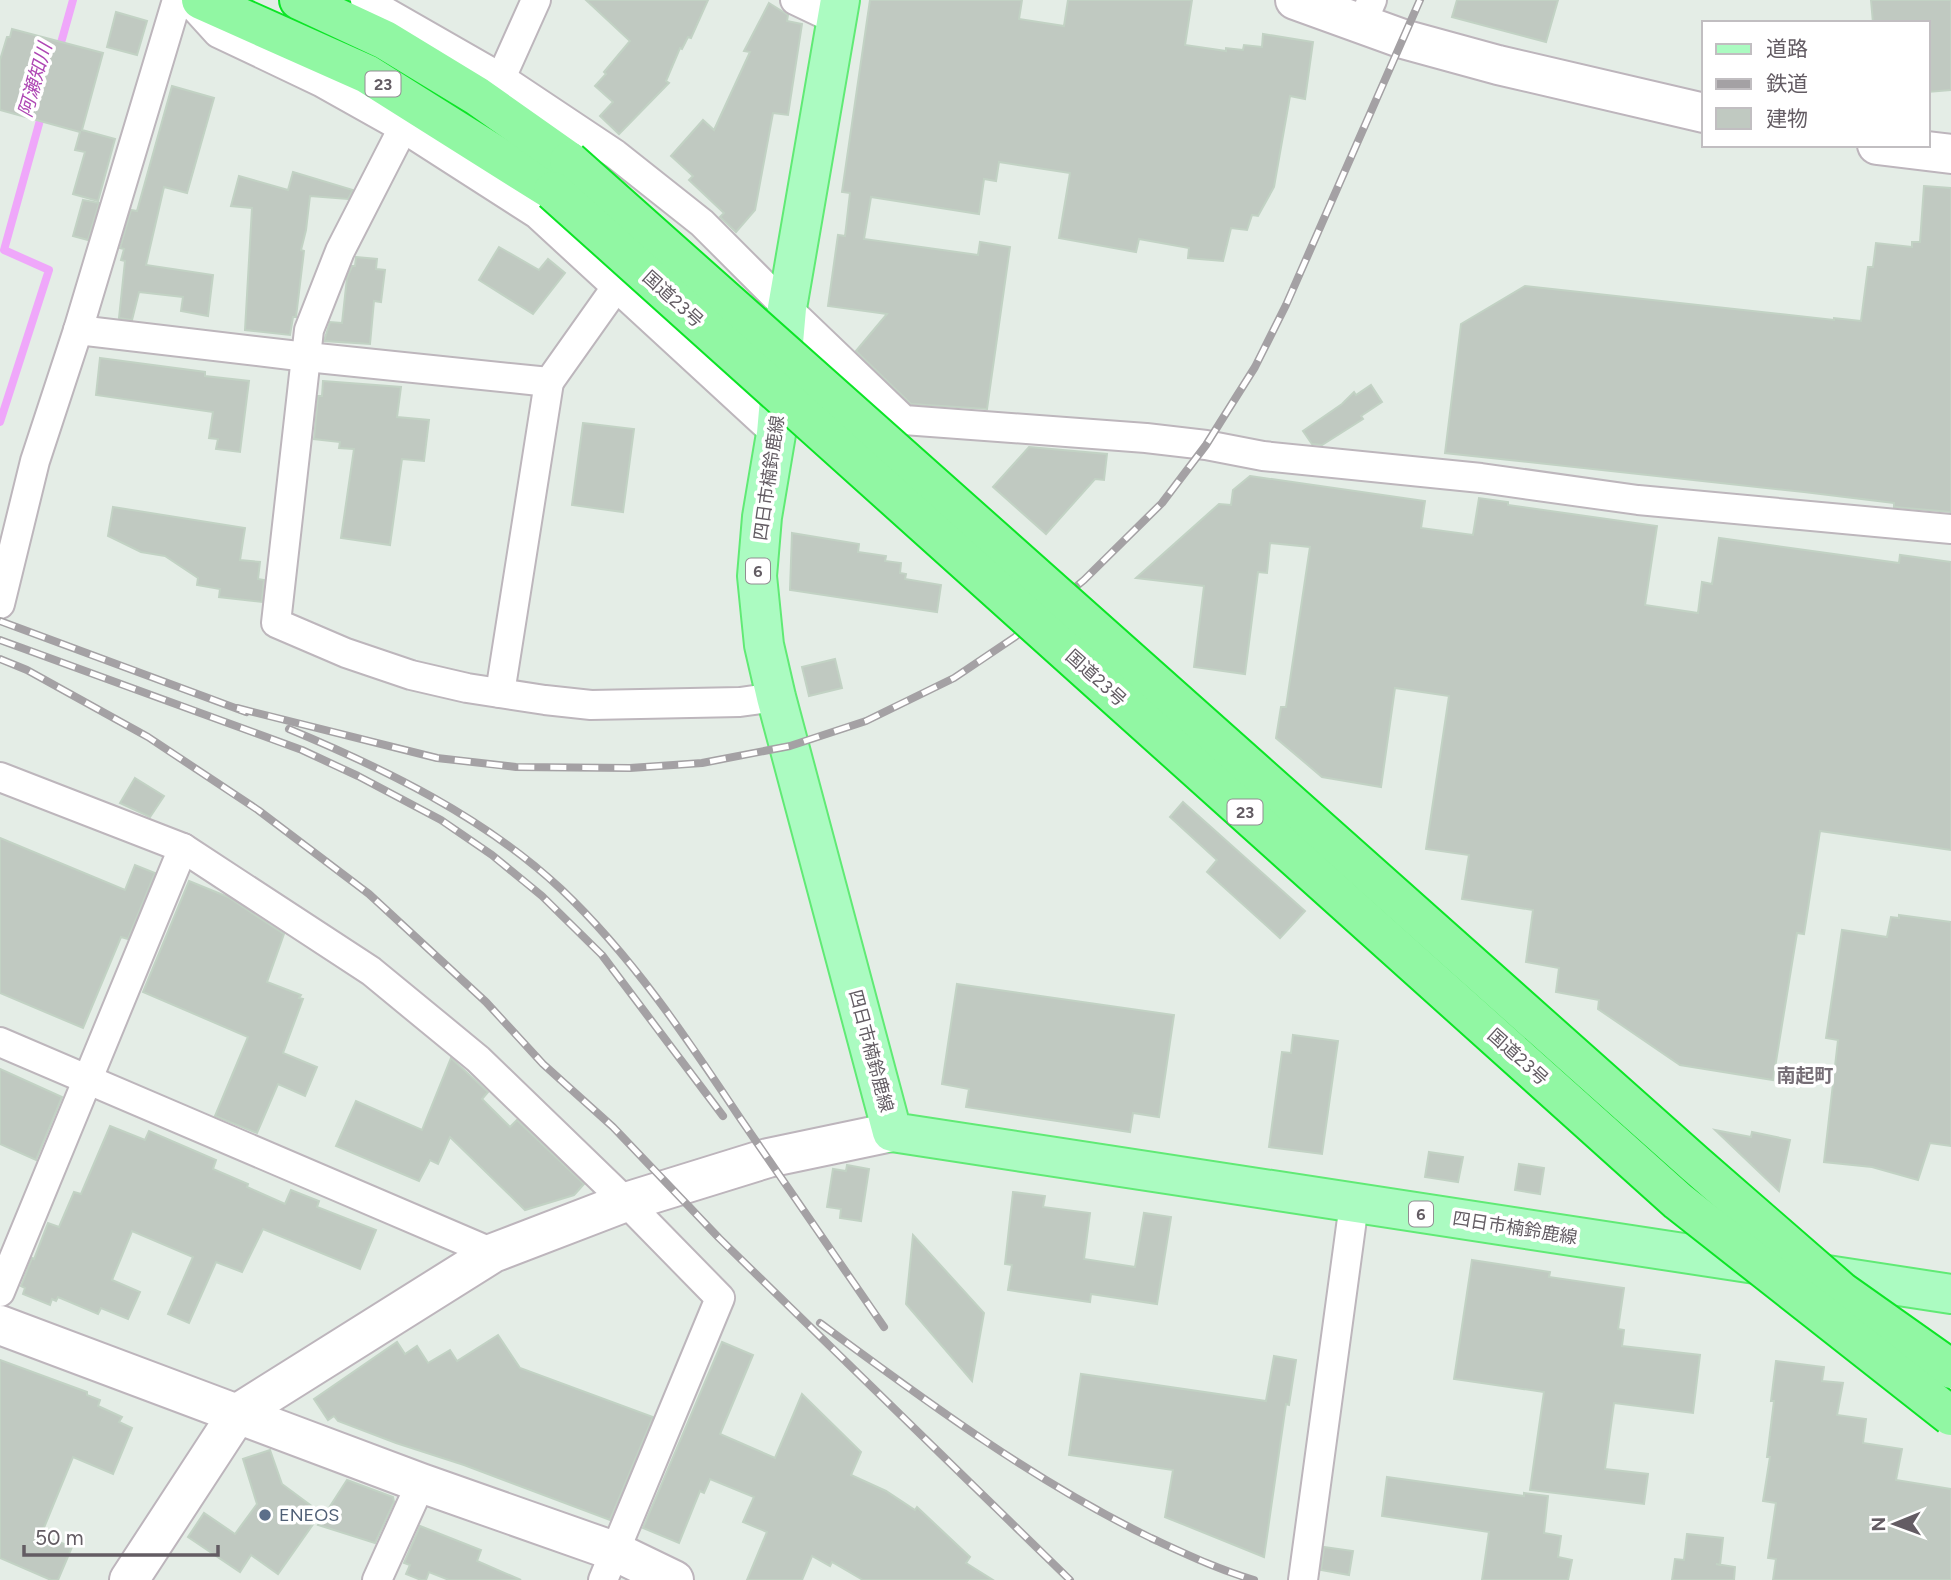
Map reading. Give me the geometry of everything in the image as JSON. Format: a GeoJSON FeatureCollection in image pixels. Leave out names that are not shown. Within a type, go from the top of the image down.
{"type":"FeatureCollection","features":[{"type":"Feature","properties":{"kind":"highway","name":"国道23号"},"geometry":{"type":"LineString","coordinates":[[201,0],[368,75],[561,176],[1842,1292],[1951,1369]]}},
{"type":"Feature","properties":{"kind":"highway","name":"国道23号"},"geometry":{"type":"LineString","coordinates":[[299,0],[385,40],[477,96],[1678,1201],[1951,1416]]}},
{"type":"Feature","properties":{"kind":"main road","name":"四日市楠鈴鹿線"},"geometry":{"type":"LineString","coordinates":[[839,10],[787,309],[776,435],[762,517],[757,576],[764,645],[776,698],[892,1132],[1951,1294]]}},
{"type":"Feature","properties":{"kind":"street"},"geometry":{"type":"LineString","coordinates":[[0,604],[34,461],[78,330],[177,0]]}},
{"type":"Feature","properties":{"kind":"street"},"geometry":{"type":"LineString","coordinates":[[188,0],[218,33],[321,82],[403,128],[537,214],[776,435]]}},
{"type":"Feature","properties":{"kind":"street"},"geometry":{"type":"LineString","coordinates":[[365,0],[501,78],[615,154],[702,223],[787,309],[904,420],[1146,438],[1206,445],[1264,456],[1481,478],[1639,500],[1951,528]]}},
{"type":"Feature","properties":{"kind":"street"},"geometry":{"type":"LineString","coordinates":[[501,78],[536,0]]}},
{"type":"Feature","properties":{"kind":"street"},"geometry":{"type":"LineString","coordinates":[[795,0],[839,10]]}},
{"type":"Feature","properties":{"kind":"street"},"geometry":{"type":"LineString","coordinates":[[1295,0],[1367,12],[1403,39],[1498,65],[1702,113]]}},
{"type":"Feature","properties":{"kind":"street"},"geometry":{"type":"LineString","coordinates":[[403,128],[340,251],[309,330],[276,623],[346,653],[411,675],[500,693],[591,705],[740,702],[776,698]]}},
{"type":"Feature","properties":{"kind":"street"},"geometry":{"type":"LineString","coordinates":[[1893,147],[1951,154]]}},
{"type":"Feature","properties":{"kind":"street"},"geometry":{"type":"LineString","coordinates":[[500,693],[550,382],[617,286]]}},
{"type":"Feature","properties":{"kind":"street"},"geometry":{"type":"LineString","coordinates":[[78,330],[550,382]]}},
{"type":"Feature","properties":{"kind":"street"},"geometry":{"type":"LineString","coordinates":[[0,777],[183,848],[371,971],[478,1059],[626,1202],[720,1298],[609,1566]]}},
{"type":"Feature","properties":{"kind":"street"},"geometry":{"type":"LineString","coordinates":[[0,1292],[183,848]]}},
{"type":"Feature","properties":{"kind":"street"},"geometry":{"type":"LineString","coordinates":[[0,1042],[493,1253]]}},
{"type":"Feature","properties":{"kind":"street"},"geometry":{"type":"LineString","coordinates":[[129,1580],[238,1413],[493,1253],[626,1202],[768,1158],[892,1132]]}},
{"type":"Feature","properties":{"kind":"street"},"geometry":{"type":"LineString","coordinates":[[1303,1580],[1354,1204]]}},
{"type":"Feature","properties":{"kind":"street"},"geometry":{"type":"LineString","coordinates":[[0,1325],[421,1483],[609,1566],[674,1580]]}},
{"type":"Feature","properties":{"kind":"street"},"geometry":{"type":"LineString","coordinates":[[377,1580],[421,1483]]}},
{"type":"Feature","properties":{"kind":"building"},"geometry":{"type":"Polygon","coordinates":[[[586,0],[708,0],[691,38],[688,37],[682,49],[680,48],[666,81],[669,83],[619,134],[600,116],[613,102],[595,86],[630,41],[586,0]]]}},
{"type":"Feature","properties":{"kind":"building"},"geometry":{"type":"Polygon","coordinates":[[[870,0],[1022,0],[1019,19],[1064,26],[1068,0],[1192,0],[1185,45],[1226,51],[1226,48],[1243,50],[1244,45],[1262,47],[1263,34],[1313,42],[1305,99],[1290,96],[1274,187],[1258,216],[1252,215],[1247,230],[1231,228],[1223,261],[1188,258],[1189,248],[1139,239],[1136,252],[1059,238],[1070,173],[999,162],[996,181],[984,179],[979,214],[871,197],[864,239],[978,255],[980,242],[1010,247],[987,409],[911,404],[856,351],[887,314],[828,306],[838,235],[845,236],[850,193],[842,192],[870,0]]]}},
{"type":"Feature","properties":{"kind":"building"},"geometry":{"type":"Polygon","coordinates":[[[1457,0],[1558,0],[1546,42],[1452,17],[1457,0]]]}},
{"type":"Feature","properties":{"kind":"building"},"geometry":{"type":"Polygon","coordinates":[[[1871,0],[1951,0],[1951,90],[1930,92],[1930,21],[1873,21],[1871,0]]]}},
{"type":"Feature","properties":{"kind":"building"},"geometry":{"type":"Polygon","coordinates":[[[769,3],[788,15],[787,21],[802,24],[788,115],[773,113],[755,210],[736,232],[720,217],[724,213],[689,180],[693,176],[671,156],[703,120],[714,130],[750,52],[744,51],[769,3]]]}},
{"type":"Feature","properties":{"kind":"building"},"geometry":{"type":"Polygon","coordinates":[[[116,12],[147,21],[137,55],[107,47],[116,12]]]}},
{"type":"Feature","properties":{"kind":"building"},"geometry":{"type":"Polygon","coordinates":[[[12,29],[103,53],[82,130],[115,139],[98,201],[73,194],[85,152],[75,150],[80,132],[0,110],[0,60],[12,29]]]}},
{"type":"Feature","properties":{"kind":"building"},"geometry":{"type":"Polygon","coordinates":[[[172,86],[214,98],[187,193],[164,187],[146,265],[213,275],[208,316],[181,311],[183,297],[139,292],[132,320],[119,318],[125,261],[121,260],[124,249],[120,248],[131,210],[137,211],[172,86]]]}},
{"type":"Feature","properties":{"kind":"building"},"geometry":{"type":"Polygon","coordinates":[[[293,172],[353,190],[348,199],[310,196],[301,250],[304,251],[296,317],[293,317],[290,335],[245,330],[252,208],[231,206],[239,176],[288,190],[293,172]]]}},
{"type":"Feature","properties":{"kind":"building"},"geometry":{"type":"Polygon","coordinates":[[[1924,186],[1951,188],[1951,512],[1894,507],[1894,503],[1804,492],[1445,453],[1461,324],[1525,286],[1861,321],[1868,267],[1873,267],[1876,243],[1912,247],[1912,242],[1920,242],[1924,186]]]}},
{"type":"Feature","properties":{"kind":"building"},"geometry":{"type":"Polygon","coordinates":[[[83,200],[99,203],[88,240],[73,236],[83,200]]]}},
{"type":"Feature","properties":{"kind":"building"},"geometry":{"type":"Polygon","coordinates":[[[499,247],[539,270],[548,259],[565,273],[533,314],[479,280],[499,247]]]}},
{"type":"Feature","properties":{"kind":"building"},"geometry":{"type":"Polygon","coordinates":[[[356,257],[377,259],[376,269],[385,270],[381,302],[374,301],[370,344],[324,341],[330,322],[342,323],[347,278],[352,266],[355,266],[356,257]]]}},
{"type":"Feature","properties":{"kind":"building"},"geometry":{"type":"Polygon","coordinates":[[[100,358],[205,372],[205,376],[249,381],[240,452],[216,449],[218,439],[209,438],[213,412],[96,395],[100,358]]]}},
{"type":"Feature","properties":{"kind":"building"},"geometry":{"type":"Polygon","coordinates":[[[323,381],[401,387],[397,417],[429,420],[424,461],[402,459],[390,545],[341,538],[354,449],[339,448],[340,442],[314,439],[318,396],[322,396],[323,381]]]}},
{"type":"Feature","properties":{"kind":"building"},"geometry":{"type":"Polygon","coordinates":[[[1371,385],[1382,402],[1361,416],[1363,419],[1322,445],[1312,444],[1303,431],[1342,404],[1354,392],[1356,395],[1371,385]]]}},
{"type":"Feature","properties":{"kind":"building"},"geometry":{"type":"Polygon","coordinates":[[[583,423],[634,429],[623,512],[572,505],[583,423]]]}},
{"type":"Feature","properties":{"kind":"building"},"geometry":{"type":"Polygon","coordinates":[[[1029,447],[1107,454],[1104,480],[1095,479],[1046,534],[993,487],[1029,447]]]}},
{"type":"Feature","properties":{"kind":"building"},"geometry":{"type":"Polygon","coordinates":[[[1250,476],[1425,501],[1421,528],[1473,535],[1479,498],[1508,502],[1508,505],[1657,526],[1645,605],[1698,613],[1702,582],[1712,584],[1719,538],[1899,563],[1900,555],[1951,562],[1951,850],[1820,831],[1804,934],[1797,933],[1773,1080],[1680,1065],[1598,1009],[1599,1000],[1556,992],[1559,968],[1526,962],[1533,910],[1462,899],[1469,855],[1426,849],[1449,696],[1395,688],[1381,787],[1322,777],[1276,738],[1281,707],[1286,707],[1310,547],[1270,543],[1267,573],[1258,572],[1245,674],[1194,667],[1204,586],[1136,578],[1219,504],[1231,505],[1233,490],[1250,476]]]}},
{"type":"Feature","properties":{"kind":"building"},"geometry":{"type":"Polygon","coordinates":[[[113,507],[245,528],[240,560],[260,562],[258,579],[264,580],[262,602],[219,597],[220,589],[197,585],[198,578],[165,556],[141,552],[108,536],[113,507]]]}},
{"type":"Feature","properties":{"kind":"building"},"geometry":{"type":"Polygon","coordinates":[[[792,533],[859,544],[858,552],[886,556],[885,561],[901,563],[900,573],[906,574],[905,579],[941,585],[937,612],[790,590],[792,533]]]}},
{"type":"Feature","properties":{"kind":"building"},"geometry":{"type":"Polygon","coordinates":[[[835,659],[842,688],[809,696],[802,667],[835,659]]]}},
{"type":"Feature","properties":{"kind":"building"},"geometry":{"type":"Polygon","coordinates":[[[135,778],[164,796],[150,817],[120,803],[135,778]]]}},
{"type":"Feature","properties":{"kind":"building"},"geometry":{"type":"Polygon","coordinates":[[[1183,802],[1305,911],[1280,938],[1207,872],[1217,860],[1170,817],[1183,802]]]}},
{"type":"Feature","properties":{"kind":"building"},"geometry":{"type":"Polygon","coordinates":[[[0,838],[125,890],[135,865],[155,873],[128,939],[121,937],[83,1028],[0,993],[0,838]]]}},
{"type":"Feature","properties":{"kind":"building"},"geometry":{"type":"Polygon","coordinates":[[[189,881],[228,897],[284,934],[267,982],[301,995],[299,998],[303,999],[283,1053],[317,1067],[305,1096],[278,1084],[257,1133],[215,1116],[248,1037],[143,992],[189,881]]]}},
{"type":"Feature","properties":{"kind":"building"},"geometry":{"type":"Polygon","coordinates":[[[1899,915],[1951,922],[1951,1146],[1930,1143],[1918,1180],[1872,1167],[1824,1162],[1838,1040],[1826,1038],[1842,930],[1887,937],[1891,917],[1899,918],[1899,915]]]}},
{"type":"Feature","properties":{"kind":"building"},"geometry":{"type":"Polygon","coordinates":[[[957,984],[1174,1015],[1159,1117],[1133,1113],[1130,1132],[966,1107],[969,1089],[942,1084],[957,984]]]}},
{"type":"Feature","properties":{"kind":"building"},"geometry":{"type":"Polygon","coordinates":[[[1293,1035],[1338,1041],[1322,1154],[1269,1147],[1282,1052],[1291,1053],[1293,1035]]]}},
{"type":"Feature","properties":{"kind":"building"},"geometry":{"type":"Polygon","coordinates":[[[451,1058],[488,1092],[482,1099],[510,1127],[517,1120],[584,1184],[574,1195],[525,1210],[450,1137],[438,1164],[430,1160],[419,1181],[336,1146],[356,1101],[422,1130],[451,1058]]]}},
{"type":"Feature","properties":{"kind":"building"},"geometry":{"type":"Polygon","coordinates":[[[0,1069],[62,1097],[36,1160],[0,1144],[0,1069]]]}},
{"type":"Feature","properties":{"kind":"building"},"geometry":{"type":"Polygon","coordinates":[[[110,1126],[145,1140],[149,1131],[216,1160],[213,1169],[285,1204],[291,1190],[319,1201],[317,1207],[376,1230],[360,1269],[263,1229],[242,1272],[216,1262],[189,1323],[168,1314],[193,1257],[132,1231],[112,1280],[140,1292],[128,1319],[101,1308],[98,1314],[58,1297],[56,1301],[52,1299],[50,1305],[23,1294],[25,1288],[21,1286],[48,1223],[59,1227],[74,1192],[81,1194],[110,1126]]]}},
{"type":"Feature","properties":{"kind":"building"},"geometry":{"type":"Polygon","coordinates":[[[1715,1130],[1751,1137],[1752,1132],[1790,1140],[1779,1191],[1715,1130]]]}},
{"type":"Feature","properties":{"kind":"building"},"geometry":{"type":"Polygon","coordinates":[[[1429,1152],[1463,1157],[1458,1182],[1425,1177],[1429,1152]]]}},
{"type":"Feature","properties":{"kind":"building"},"geometry":{"type":"Polygon","coordinates":[[[1519,1164],[1544,1168],[1540,1194],[1515,1190],[1519,1164]]]}},
{"type":"Feature","properties":{"kind":"building"},"geometry":{"type":"Polygon","coordinates":[[[847,1165],[869,1169],[861,1221],[840,1218],[841,1209],[827,1207],[833,1169],[846,1171],[847,1165]]]}},
{"type":"Feature","properties":{"kind":"building"},"geometry":{"type":"Polygon","coordinates":[[[1013,1192],[1045,1196],[1043,1207],[1090,1213],[1084,1259],[1135,1267],[1144,1213],[1171,1217],[1157,1304],[1091,1294],[1090,1302],[1008,1290],[1012,1265],[1005,1264],[1013,1192]]]}},
{"type":"Feature","properties":{"kind":"building"},"geometry":{"type":"Polygon","coordinates":[[[913,1235],[984,1313],[972,1381],[906,1304],[913,1235]]]}},
{"type":"Feature","properties":{"kind":"building"},"geometry":{"type":"Polygon","coordinates":[[[1472,1260],[1550,1272],[1549,1277],[1624,1288],[1618,1329],[1624,1330],[1622,1346],[1700,1355],[1693,1413],[1614,1403],[1605,1469],[1648,1474],[1644,1504],[1530,1490],[1544,1392],[1454,1379],[1472,1260]]]}},
{"type":"Feature","properties":{"kind":"building"},"geometry":{"type":"Polygon","coordinates":[[[498,1335],[520,1368],[653,1417],[610,1520],[464,1465],[396,1443],[338,1421],[334,1416],[328,1420],[314,1399],[397,1342],[405,1354],[417,1346],[428,1363],[450,1350],[457,1361],[498,1335]]]}},
{"type":"Feature","properties":{"kind":"building"},"geometry":{"type":"Polygon","coordinates":[[[722,1342],[753,1355],[720,1434],[775,1458],[802,1394],[861,1452],[851,1475],[886,1491],[915,1510],[917,1507],[970,1557],[966,1563],[993,1580],[863,1580],[832,1562],[830,1566],[812,1556],[802,1580],[747,1580],[767,1532],[743,1522],[754,1497],[710,1479],[704,1493],[700,1491],[679,1543],[643,1528],[722,1342]]]}},
{"type":"Feature","properties":{"kind":"building"},"geometry":{"type":"Polygon","coordinates":[[[1274,1356],[1296,1360],[1289,1405],[1286,1404],[1264,1557],[1165,1517],[1173,1470],[1069,1455],[1081,1374],[1266,1401],[1274,1356]]]}},
{"type":"Feature","properties":{"kind":"building"},"geometry":{"type":"Polygon","coordinates":[[[0,1360],[87,1392],[87,1395],[100,1400],[98,1406],[122,1417],[119,1422],[132,1428],[113,1474],[73,1457],[41,1535],[72,1547],[58,1580],[51,1580],[0,1558],[0,1360]]]}},
{"type":"Feature","properties":{"kind":"building"},"geometry":{"type":"Polygon","coordinates":[[[1776,1361],[1824,1367],[1822,1381],[1843,1383],[1837,1415],[1866,1419],[1863,1443],[1902,1449],[1896,1480],[1951,1489],[1951,1580],[1773,1580],[1776,1559],[1768,1558],[1776,1503],[1763,1501],[1770,1457],[1767,1457],[1776,1361]]]}},
{"type":"Feature","properties":{"kind":"building"},"geometry":{"type":"Polygon","coordinates":[[[270,1450],[282,1484],[321,1513],[278,1574],[251,1555],[240,1572],[188,1537],[204,1513],[235,1534],[257,1504],[243,1459],[270,1450]]]}},
{"type":"Feature","properties":{"kind":"building"},"geometry":{"type":"Polygon","coordinates":[[[1387,1477],[1524,1496],[1524,1493],[1548,1496],[1544,1533],[1561,1536],[1558,1557],[1572,1560],[1568,1580],[1482,1580],[1489,1532],[1382,1516],[1387,1477]]]}},
{"type":"Feature","properties":{"kind":"building"},"geometry":{"type":"Polygon","coordinates":[[[347,1480],[393,1497],[394,1502],[375,1543],[318,1525],[347,1480]]]}},
{"type":"Feature","properties":{"kind":"building"},"geometry":{"type":"Polygon","coordinates":[[[420,1526],[481,1550],[477,1561],[521,1580],[449,1580],[429,1572],[426,1580],[421,1580],[406,1574],[410,1565],[404,1563],[420,1526]]]}},
{"type":"Feature","properties":{"kind":"building"},"geometry":{"type":"Polygon","coordinates":[[[1687,1534],[1723,1538],[1720,1565],[1735,1567],[1734,1580],[1672,1580],[1675,1559],[1684,1560],[1687,1534]]]}},
{"type":"Feature","properties":{"kind":"building"},"geometry":{"type":"Polygon","coordinates":[[[1324,1547],[1353,1551],[1349,1575],[1321,1570],[1324,1547]]]}},
{"type":"Feature","properties":{"kind":"waterway","name":"阿瀬知川"},"geometry":{"type":"LineString","coordinates":[[59,50],[73,0]]}},
{"type":"Feature","properties":{"kind":"waterway","name":"阿瀬知川"},"geometry":{"type":"LineString","coordinates":[[0,422],[49,270],[4,250],[42,113]]}},
{"type":"Feature","properties":{"kind":"railway"},"geometry":{"type":"LineString","coordinates":[[237,708],[437,758],[516,767],[630,768],[702,763],[790,746],[866,721],[954,678],[1015,637],[1084,580],[1162,503],[1206,445],[1255,367],[1286,305],[1420,0]]}},
{"type":"Feature","properties":{"kind":"railway"},"geometry":{"type":"LineString","coordinates":[[0,621],[246,712]]}},
{"type":"Feature","properties":{"kind":"railway"},"geometry":{"type":"LineString","coordinates":[[0,640],[302,750],[441,820],[492,855],[542,896],[602,955],[723,1116]]}},
{"type":"Feature","properties":{"kind":"railway"},"geometry":{"type":"LineString","coordinates":[[0,659],[27,670],[148,737],[258,810],[369,894],[486,1002],[543,1064],[613,1127],[719,1238],[1070,1580]]}},
{"type":"Feature","properties":{"kind":"railway"},"geometry":{"type":"LineString","coordinates":[[289,729],[397,778],[466,817],[531,863],[587,915],[635,970],[678,1028],[884,1327]]}},
{"type":"Feature","properties":{"kind":"railway"},"geometry":{"type":"LineString","coordinates":[[820,1323],[940,1410],[1064,1491],[1151,1538],[1214,1566],[1254,1580]]}},
{"type":"Feature","properties":{"kind":"place","name":"ENEOS"},"geometry":{"type":"Point","coordinates":[265,1515]}},
{"type":"Feature","properties":{"kind":"district","name":"南起町"},"geometry":{"type":"Point","coordinates":[1805,1075]}}]}
